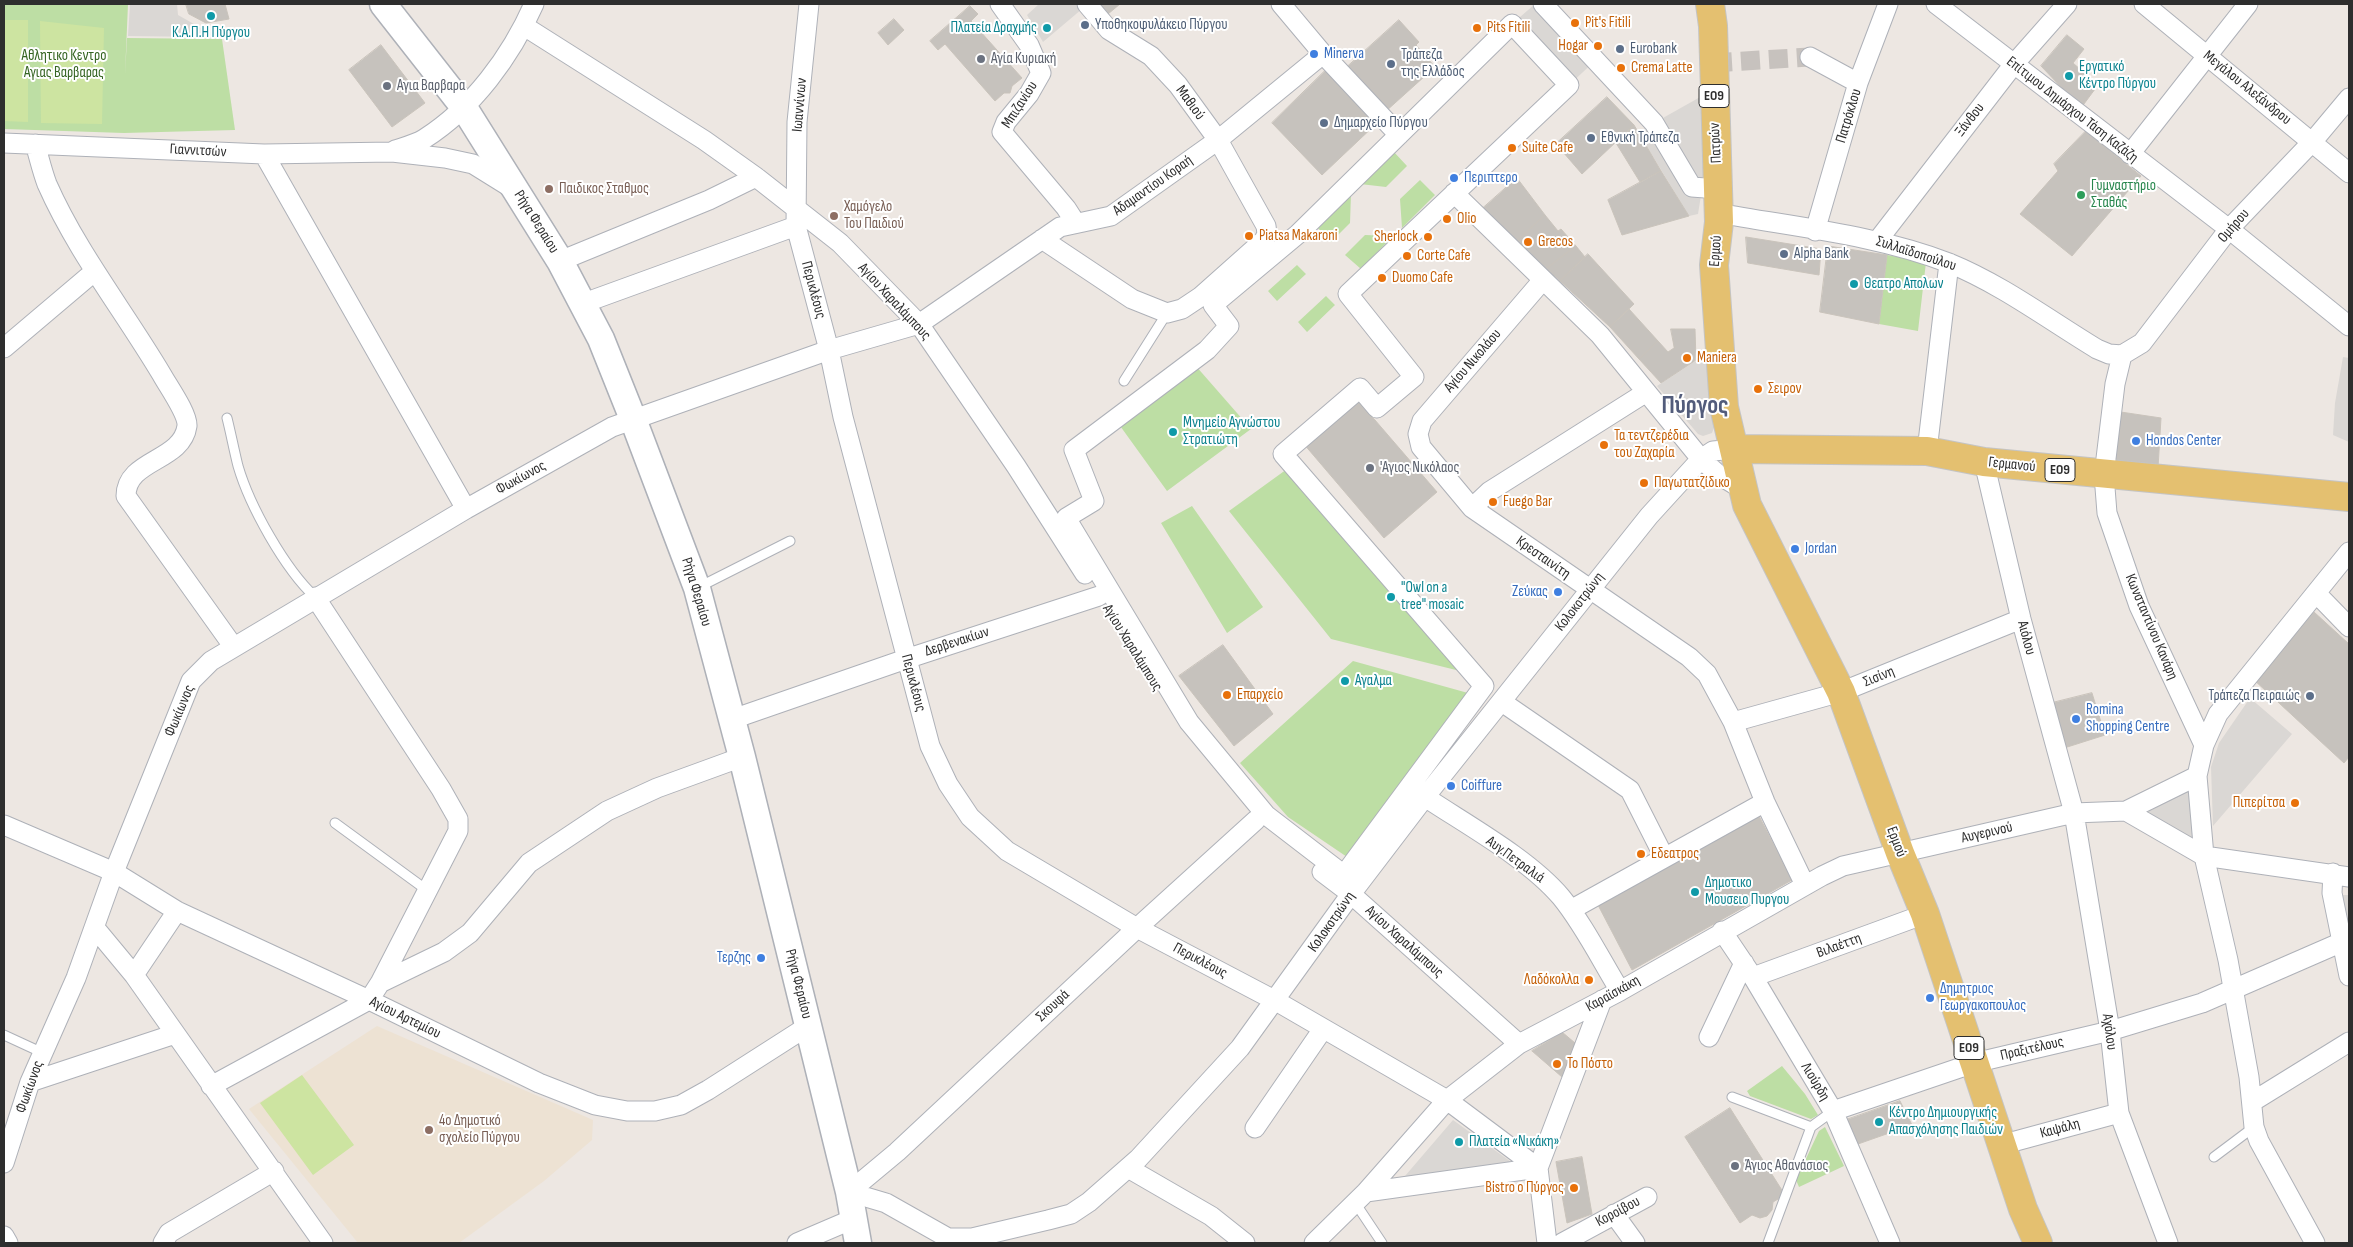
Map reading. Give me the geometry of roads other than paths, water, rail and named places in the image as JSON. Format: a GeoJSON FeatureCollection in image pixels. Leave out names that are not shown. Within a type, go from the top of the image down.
{"type":"FeatureCollection","features":[{"type":"Feature","properties":{"kind":"main road","name":"Πατρών"},"geometry":{"type":"LineString","coordinates":[[1710,4],[1713,26],[1718,208]]}},
{"type":"Feature","properties":{"kind":"main road","name":"Ερμού"},"geometry":{"type":"LineString","coordinates":[[1718,208],[1714,265],[1724,408],[1742,489],[1747,505],[1842,692],[1900,852],[1925,914],[2001,1145],[2023,1209],[2038,1243]]}},
{"type":"Feature","properties":{"kind":"main road","name":"Γερμανού"},"geometry":{"type":"LineString","coordinates":[[1734,449],[1927,451],[1984,462],[2349,497]]}},
{"type":"Feature","properties":{"kind":"street","name":"Ρήγα Φεραίου"},"geometry":{"type":"LineString","coordinates":[[383,4],[463,106],[560,261],[584,303],[601,339],[633,419],[697,588],[730,720],[742,757],[849,1192],[856,1231]]}},
{"type":"Feature","properties":{"kind":"street","name":"Γιαννιτσών"},"geometry":{"type":"LineString","coordinates":[[392,152],[423,140],[491,79],[524,26],[534,4]]}},
{"type":"Feature","properties":{"kind":"street","name":"Ιωαννίνων"},"geometry":{"type":"LineString","coordinates":[[795,207],[797,122],[810,4]]}},
{"type":"Feature","properties":{"kind":"street","name":"Μαθιού"},"geometry":{"type":"LineString","coordinates":[[1087,4],[1109,30],[1157,62],[1178,85],[1218,140],[1266,226],[1267,234],[1264,240],[1200,297],[1182,309],[1167,314]]}},
{"type":"Feature","properties":{"kind":"street"},"geometry":{"type":"LineString","coordinates":[[1282,4],[1323,54],[1399,135]]}},
{"type":"Feature","properties":{"kind":"street","name":"Συλλαϊδοπούλου"},"geometry":{"type":"LineString","coordinates":[[1543,4],[1654,123],[1692,187],[1718,208],[1815,231],[1878,240],[1949,263],[1994,286],[2097,349],[2109,354],[2122,355]]}},
{"type":"Feature","properties":{"kind":"street","name":"Πατρόκλου"},"geometry":{"type":"LineString","coordinates":[[1815,231],[1858,83],[1888,4]]}},
{"type":"Feature","properties":{"kind":"street","name":"Επίτιμου Δημάρχου Τάση Καζάζη"},"geometry":{"type":"LineString","coordinates":[[1936,4],[2228,229],[2349,326]]}},
{"type":"Feature","properties":{"kind":"street","name":"Ξάνθου"},"geometry":{"type":"LineString","coordinates":[[1878,240],[2014,64],[2067,4]]}},
{"type":"Feature","properties":{"kind":"street","name":"Μεγάλου Αλεξάνδρου"},"geometry":{"type":"LineString","coordinates":[[2144,4],[2349,173]]}},
{"type":"Feature","properties":{"kind":"street"},"geometry":{"type":"LineString","coordinates":[[2130,154],[2248,4]]}},
{"type":"Feature","properties":{"kind":"street","name":"Μπιζανίου"},"geometry":{"type":"LineString","coordinates":[[1007,6],[1029,45],[1040,73],[1028,94],[1006,122],[1002,132],[1066,208],[1075,222]]}},
{"type":"Feature","properties":{"kind":"street"},"geometry":{"type":"LineString","coordinates":[[1512,24],[1569,85],[1454,194],[1348,294],[1414,377],[1376,408],[1360,388],[1283,454],[1484,686],[1344,874],[1266,815],[1189,722],[1066,518],[1094,501],[1074,450],[1207,350],[1229,326],[1213,305],[1298,234],[1512,24]]}},
{"type":"Feature","properties":{"kind":"street"},"geometry":{"type":"LineString","coordinates":[[524,26],[647,103],[756,176],[795,207]]}},
{"type":"Feature","properties":{"kind":"street","name":"Αδαμαντίου Κοραή"},"geometry":{"type":"LineString","coordinates":[[829,350],[919,324],[1060,227],[1075,222],[1111,216],[1218,140],[1323,54]]}},
{"type":"Feature","properties":{"kind":"street"},"geometry":{"type":"LineString","coordinates":[[1810,57],[1858,83]]}},
{"type":"Feature","properties":{"kind":"street","name":"Ομήρου"},"geometry":{"type":"LineString","coordinates":[[2122,355],[2142,343],[2228,229],[2313,142],[2349,98]]}},
{"type":"Feature","properties":{"kind":"street","name":"Γιαννιτσών"},"geometry":{"type":"LineString","coordinates":[[4,143],[264,154],[392,152],[445,158],[473,164],[516,191]]}},
{"type":"Feature","properties":{"kind":"street"},"geometry":{"type":"LineString","coordinates":[[35,144],[46,183],[95,271],[148,352],[182,410],[187,424],[184,435],[173,449],[134,473],[126,486],[126,496],[233,646]]}},
{"type":"Feature","properties":{"kind":"street"},"geometry":{"type":"LineString","coordinates":[[264,154],[466,509]]}},
{"type":"Feature","properties":{"kind":"street"},"geometry":{"type":"LineString","coordinates":[[560,261],[709,200],[756,176]]}},
{"type":"Feature","properties":{"kind":"street"},"geometry":{"type":"LineString","coordinates":[[1454,194],[1600,335],[1645,393],[1701,459],[1719,476],[1742,489]]}},
{"type":"Feature","properties":{"kind":"street","name":"Περικλέους"},"geometry":{"type":"LineString","coordinates":[[795,207],[796,226],[829,350],[843,417],[930,746],[948,784],[970,817],[1007,851],[1137,928],[1276,1001],[1447,1100],[1538,1168]]}},
{"type":"Feature","properties":{"kind":"street","name":"Αγίου Χαραλάμπους"},"geometry":{"type":"LineString","coordinates":[[795,207],[840,243],[919,324],[1016,466],[1152,682],[1220,778],[1256,820],[1351,894],[1519,1044]]}},
{"type":"Feature","properties":{"kind":"street"},"geometry":{"type":"LineString","coordinates":[[584,303],[796,226]]}},
{"type":"Feature","properties":{"kind":"street"},"geometry":{"type":"LineString","coordinates":[[1042,239],[1132,299],[1167,314]]}},
{"type":"Feature","properties":{"kind":"street"},"geometry":{"type":"LineString","coordinates":[[1927,451],[1949,263]]}},
{"type":"Feature","properties":{"kind":"street"},"geometry":{"type":"LineString","coordinates":[[4,348],[95,271]]}},
{"type":"Feature","properties":{"kind":"street","name":"Αγίου Νικολάου"},"geometry":{"type":"LineString","coordinates":[[1421,447],[1418,434],[1422,420],[1542,281]]}},
{"type":"Feature","properties":{"kind":"street","name":"Φωκίωνος"},"geometry":{"type":"LineString","coordinates":[[4,1163],[30,1082],[76,978],[114,872],[191,682],[211,661],[233,646],[466,509],[612,428],[829,350]]}},
{"type":"Feature","properties":{"kind":"street","name":"Κωνσταντίνου Κανάρη"},"geometry":{"type":"LineString","coordinates":[[2122,355],[2115,384],[2104,475],[2107,513],[2139,606],[2204,745]]}},
{"type":"Feature","properties":{"kind":"street"},"geometry":{"type":"LineString","coordinates":[[1472,508],[1490,491],[1645,393]]}},
{"type":"Feature","properties":{"kind":"street","name":"Κρεσταινίτη"},"geometry":{"type":"LineString","coordinates":[[1421,447],[1472,508],[1689,657],[1707,674],[1733,722],[1765,802],[1804,883]]}},
{"type":"Feature","properties":{"kind":"street","name":"Κολοκοτρώνη"},"geometry":{"type":"LineString","coordinates":[[849,1192],[886,1203],[948,1238],[972,1238],[1071,1214],[1089,1202],[1128,1168],[1213,1079],[1276,1001],[1351,894],[1425,798],[1649,516],[1701,459],[1713,451],[1734,449]]}},
{"type":"Feature","properties":{"kind":"street","name":"Αιόλου"},"geometry":{"type":"LineString","coordinates":[[1984,462],[2021,619],[2074,814]]}},
{"type":"Feature","properties":{"kind":"street"},"geometry":{"type":"LineString","coordinates":[[2315,1243],[2259,1141],[2254,1127],[2252,1102],[2228,960],[2204,856],[2197,776],[2204,745],[2218,714],[2349,552]]}},
{"type":"Feature","properties":{"kind":"street"},"geometry":{"type":"LineString","coordinates":[[2316,592],[2349,628]]}},
{"type":"Feature","properties":{"kind":"street","name":"Δερβενακίων"},"geometry":{"type":"LineString","coordinates":[[730,720],[906,659],[1099,596]]}},
{"type":"Feature","properties":{"kind":"street"},"geometry":{"type":"LineString","coordinates":[[211,1086],[369,1000],[380,983],[458,831],[458,819],[441,789],[315,598]]}},
{"type":"Feature","properties":{"kind":"street","name":"Σισίνη"},"geometry":{"type":"LineString","coordinates":[[1733,722],[1842,692],[2021,619]]}},
{"type":"Feature","properties":{"kind":"street"},"geometry":{"type":"LineString","coordinates":[[1502,702],[1630,790],[1664,857]]}},
{"type":"Feature","properties":{"kind":"street"},"geometry":{"type":"LineString","coordinates":[[380,983],[444,952],[470,933],[529,863],[607,811],[657,788],[742,757]]}},
{"type":"Feature","properties":{"kind":"street"},"geometry":{"type":"LineString","coordinates":[[2126,811],[2197,776]]}},
{"type":"Feature","properties":{"kind":"street","name":"Αυγ.Πετραλιά"},"geometry":{"type":"LineString","coordinates":[[1425,798],[1534,870],[1561,897],[1586,934],[1620,991]]}},
{"type":"Feature","properties":{"kind":"street"},"geometry":{"type":"LineString","coordinates":[[1576,907],[1765,802]]}},
{"type":"Feature","properties":{"kind":"street"},"geometry":{"type":"LineString","coordinates":[[2126,811],[2204,856],[2341,875],[2332,893],[2349,976]]}},
{"type":"Feature","properties":{"kind":"street","name":"Αυγερινού"},"geometry":{"type":"LineString","coordinates":[[1900,852],[2074,814],[2126,811]]}},
{"type":"Feature","properties":{"kind":"street","name":"Αχόλου"},"geometry":{"type":"LineString","coordinates":[[2074,814],[2110,1031],[2120,1113],[2168,1243]]}},
{"type":"Feature","properties":{"kind":"street","name":"Σκουφά"},"geometry":{"type":"LineString","coordinates":[[849,1192],[897,1152],[1137,928],[1256,820]]}},
{"type":"Feature","properties":{"kind":"street","name":"Αγίου Αρτεμίου"},"geometry":{"type":"LineString","coordinates":[[4,825],[114,872],[177,911],[369,1000],[539,1083],[595,1105],[627,1111],[655,1110],[682,1104],[708,1090],[808,1026]]}},
{"type":"Feature","properties":{"kind":"street","name":"Καραϊσκάκη"},"geometry":{"type":"LineString","coordinates":[[1314,1243],[1361,1198],[1447,1100],[1519,1044],[1620,991],[1722,931],[1842,866],[1900,852]]}},
{"type":"Feature","properties":{"kind":"street"},"geometry":{"type":"LineString","coordinates":[[134,975],[177,911]]}},
{"type":"Feature","properties":{"kind":"street","name":"Βιλαέττη"},"geometry":{"type":"LineString","coordinates":[[1749,970],[1925,914]]}},
{"type":"Feature","properties":{"kind":"street"},"geometry":{"type":"LineString","coordinates":[[95,928],[134,975],[211,1086],[274,1171],[320,1242]]}},
{"type":"Feature","properties":{"kind":"street","name":"Λιούρδη"},"geometry":{"type":"LineString","coordinates":[[1722,931],[1749,970],[1833,1111],[1890,1243]]}},
{"type":"Feature","properties":{"kind":"street","name":"Πραξιτέλους"},"geometry":{"type":"LineString","coordinates":[[1833,1111],[1974,1062],[2110,1031],[2202,1003],[2342,942]]}},
{"type":"Feature","properties":{"kind":"street"},"geometry":{"type":"LineString","coordinates":[[1709,1036],[1749,970]]}},
{"type":"Feature","properties":{"kind":"street"},"geometry":{"type":"LineString","coordinates":[[1546,1243],[1538,1168],[1602,1000]]}},
{"type":"Feature","properties":{"kind":"street"},"geometry":{"type":"LineString","coordinates":[[1254,1128],[1324,1029]]}},
{"type":"Feature","properties":{"kind":"street"},"geometry":{"type":"LineString","coordinates":[[30,1082],[175,1034]]}},
{"type":"Feature","properties":{"kind":"street"},"geometry":{"type":"LineString","coordinates":[[2252,1102],[2349,1042]]}},
{"type":"Feature","properties":{"kind":"street","name":"Καψάλη"},"geometry":{"type":"LineString","coordinates":[[2001,1145],[2120,1113]]}},
{"type":"Feature","properties":{"kind":"street"},"geometry":{"type":"LineString","coordinates":[[1128,1168],[1211,1216],[1245,1243]]}},
{"type":"Feature","properties":{"kind":"street"},"geometry":{"type":"LineString","coordinates":[[1361,1198],[1538,1168]]}},
{"type":"Feature","properties":{"kind":"street"},"geometry":{"type":"LineString","coordinates":[[163,1243],[169,1233],[274,1171]]}},
{"type":"Feature","properties":{"kind":"street","name":"Κοροίβου"},"geometry":{"type":"LineString","coordinates":[[1562,1243],[1647,1197]]}},
{"type":"Feature","properties":{"kind":"street"},"geometry":{"type":"LineString","coordinates":[[1614,1214],[1635,1243]]}},
{"type":"Feature","properties":{"kind":"street"},"geometry":{"type":"LineString","coordinates":[[797,1243],[856,1231]]}},
{"type":"Feature","properties":{"kind":"street"},"geometry":{"type":"LineString","coordinates":[[4,1236],[8,1243]]}},
{"type":"Feature","properties":{"kind":"lane"},"geometry":{"type":"LineString","coordinates":[[1124,381],[1167,314]]}},
{"type":"Feature","properties":{"kind":"lane"},"geometry":{"type":"LineString","coordinates":[[227,418],[239,468],[249,495],[280,554],[301,584],[315,598]]}},
{"type":"Feature","properties":{"kind":"lane"},"geometry":{"type":"LineString","coordinates":[[697,588],[790,541]]}},
{"type":"Feature","properties":{"kind":"lane"},"geometry":{"type":"LineString","coordinates":[[336,823],[428,891]]}},
{"type":"Feature","properties":{"kind":"lane"},"geometry":{"type":"LineString","coordinates":[[4,1035],[43,1053]]}},
{"type":"Feature","properties":{"kind":"lane"},"geometry":{"type":"LineString","coordinates":[[1732,1098],[1811,1127]]}},
{"type":"Feature","properties":{"kind":"lane"},"geometry":{"type":"LineString","coordinates":[[1768,1243],[1811,1127],[1833,1111]]}},
{"type":"Feature","properties":{"kind":"lane"},"geometry":{"type":"LineString","coordinates":[[2214,1158],[2254,1127]]}},
{"type":"Feature","properties":{"kind":"lane"},"geometry":{"type":"LineString","coordinates":[[1361,1198],[1382,1243]]}},
{"type":"Feature","properties":{"kind":"tunnel"},"geometry":{"type":"LineString","coordinates":[[1713,63],[1810,57]]}},
{"type":"Feature","properties":{"kind":"place","name":"Κ.Α.Π.Η Πύργου"},"geometry":{"type":"Point","coordinates":[211,16]}},
{"type":"Feature","properties":{"kind":"place","name":"Pit's Fitili"},"geometry":{"type":"Point","coordinates":[1575,23]}},
{"type":"Feature","properties":{"kind":"place","name":"Υποθηκοφυλάκειο Πύργου"},"geometry":{"type":"Point","coordinates":[1085,25]}},
{"type":"Feature","properties":{"kind":"place","name":"Πλατεία Δραχμής"},"geometry":{"type":"Point","coordinates":[1047,28]}},
{"type":"Feature","properties":{"kind":"place","name":"Pits Fitili"},"geometry":{"type":"Point","coordinates":[1477,28]}},
{"type":"Feature","properties":{"kind":"place","name":"Hogar"},"geometry":{"type":"Point","coordinates":[1598,46]}},
{"type":"Feature","properties":{"kind":"place","name":"Eurobank"},"geometry":{"type":"Point","coordinates":[1620,49]}},
{"type":"Feature","properties":{"kind":"place","name":"Minerva"},"geometry":{"type":"Point","coordinates":[1314,54]}},
{"type":"Feature","properties":{"kind":"place","name":"Αγία Κυριακή"},"geometry":{"type":"Point","coordinates":[981,59]}},
{"type":"Feature","properties":{"kind":"place","name":"Τράπεζα της Ελλάδος"},"geometry":{"type":"Point","coordinates":[1391,64]}},
{"type":"Feature","properties":{"kind":"place","name":"Crema Latte"},"geometry":{"type":"Point","coordinates":[1621,68]}},
{"type":"Feature","properties":{"kind":"place","name":"Εργατικό Κέντρο Πύργου"},"geometry":{"type":"Point","coordinates":[2069,76]}},
{"type":"Feature","properties":{"kind":"place","name":"Αγια Βαρβαρα"},"geometry":{"type":"Point","coordinates":[387,86]}},
{"type":"Feature","properties":{"kind":"place","name":"Δημαρχείο Πύργου"},"geometry":{"type":"Point","coordinates":[1324,123]}},
{"type":"Feature","properties":{"kind":"place","name":"Εθνική Τράπεζα"},"geometry":{"type":"Point","coordinates":[1591,138]}},
{"type":"Feature","properties":{"kind":"place","name":"Suite Cafe"},"geometry":{"type":"Point","coordinates":[1512,148]}},
{"type":"Feature","properties":{"kind":"place","name":"Περιπτερο"},"geometry":{"type":"Point","coordinates":[1454,178]}},
{"type":"Feature","properties":{"kind":"place","name":"Παιδικος Σταθμος"},"geometry":{"type":"Point","coordinates":[549,189]}},
{"type":"Feature","properties":{"kind":"place","name":"Γυμναστήριο Σταθάς"},"geometry":{"type":"Point","coordinates":[2081,195]}},
{"type":"Feature","properties":{"kind":"place","name":"Χαμόγελο Του Παιδιού"},"geometry":{"type":"Point","coordinates":[834,216]}},
{"type":"Feature","properties":{"kind":"place","name":"Olio"},"geometry":{"type":"Point","coordinates":[1447,219]}},
{"type":"Feature","properties":{"kind":"place","name":"Piatsa Makaroni"},"geometry":{"type":"Point","coordinates":[1249,236]}},
{"type":"Feature","properties":{"kind":"place","name":"Sherlock"},"geometry":{"type":"Point","coordinates":[1428,237]}},
{"type":"Feature","properties":{"kind":"place","name":"Grecos"},"geometry":{"type":"Point","coordinates":[1528,242]}},
{"type":"Feature","properties":{"kind":"place","name":"Alpha Bank"},"geometry":{"type":"Point","coordinates":[1784,254]}},
{"type":"Feature","properties":{"kind":"place","name":"Corte Cafe"},"geometry":{"type":"Point","coordinates":[1407,256]}},
{"type":"Feature","properties":{"kind":"place","name":"Duomo Cafe"},"geometry":{"type":"Point","coordinates":[1382,278]}},
{"type":"Feature","properties":{"kind":"place","name":"Θεατρο Απολων"},"geometry":{"type":"Point","coordinates":[1854,284]}},
{"type":"Feature","properties":{"kind":"place","name":"Maniera"},"geometry":{"type":"Point","coordinates":[1687,358]}},
{"type":"Feature","properties":{"kind":"place","name":"Σειρον"},"geometry":{"type":"Point","coordinates":[1758,389]}},
{"type":"Feature","properties":{"kind":"place","name":"Μνημείο Αγνώστου Στρατιώτη"},"geometry":{"type":"Point","coordinates":[1173,432]}},
{"type":"Feature","properties":{"kind":"place","name":"Hondos Center"},"geometry":{"type":"Point","coordinates":[2136,441]}},
{"type":"Feature","properties":{"kind":"place","name":"Τα τεντζερέδια του Ζαχαρία"},"geometry":{"type":"Point","coordinates":[1604,445]}},
{"type":"Feature","properties":{"kind":"place","name":"'Αγιος Νικόλαος"},"geometry":{"type":"Point","coordinates":[1370,468]}},
{"type":"Feature","properties":{"kind":"place","name":"Παγωτατζίδικο"},"geometry":{"type":"Point","coordinates":[1644,483]}},
{"type":"Feature","properties":{"kind":"place","name":"Fuego Bar"},"geometry":{"type":"Point","coordinates":[1493,502]}},
{"type":"Feature","properties":{"kind":"place","name":"Jordan"},"geometry":{"type":"Point","coordinates":[1795,549]}},
{"type":"Feature","properties":{"kind":"place","name":"Ζεύκας"},"geometry":{"type":"Point","coordinates":[1558,592]}},
{"type":"Feature","properties":{"kind":"place","name":"\"Owl on a tree\" mosaic"},"geometry":{"type":"Point","coordinates":[1391,597]}},
{"type":"Feature","properties":{"kind":"place","name":"Αγαλμα"},"geometry":{"type":"Point","coordinates":[1345,681]}},
{"type":"Feature","properties":{"kind":"place","name":"Επαρχείο"},"geometry":{"type":"Point","coordinates":[1227,695]}},
{"type":"Feature","properties":{"kind":"place","name":"Τράπεζα Πειραιώς"},"geometry":{"type":"Point","coordinates":[2310,696]}},
{"type":"Feature","properties":{"kind":"place","name":"Romina Shopping Centre"},"geometry":{"type":"Point","coordinates":[2076,719]}},
{"type":"Feature","properties":{"kind":"place","name":"Coiffure"},"geometry":{"type":"Point","coordinates":[1451,786]}},
{"type":"Feature","properties":{"kind":"place","name":"Πιπερίτσα"},"geometry":{"type":"Point","coordinates":[2295,803]}},
{"type":"Feature","properties":{"kind":"place","name":"Εδεατρος"},"geometry":{"type":"Point","coordinates":[1641,854]}},
{"type":"Feature","properties":{"kind":"place","name":"Δημοτικο Μουσειο Πυργου"},"geometry":{"type":"Point","coordinates":[1695,892]}},
{"type":"Feature","properties":{"kind":"place","name":"Τερζης"},"geometry":{"type":"Point","coordinates":[761,958]}},
{"type":"Feature","properties":{"kind":"place","name":"Λαδόκολλα"},"geometry":{"type":"Point","coordinates":[1589,980]}},
{"type":"Feature","properties":{"kind":"place","name":"Δημητριος Γεωργακοπουλος"},"geometry":{"type":"Point","coordinates":[1930,998]}},
{"type":"Feature","properties":{"kind":"place","name":"Το Πόστο"},"geometry":{"type":"Point","coordinates":[1557,1064]}},
{"type":"Feature","properties":{"kind":"place","name":"Κέντρο Δημιουργικής Απασχόλησης Παιδιών"},"geometry":{"type":"Point","coordinates":[1879,1122]}},
{"type":"Feature","properties":{"kind":"place","name":"4ο Δημοτικό σχολείο Πύργου"},"geometry":{"type":"Point","coordinates":[429,1130]}},
{"type":"Feature","properties":{"kind":"place","name":"Πλατεία «Νικάκη»"},"geometry":{"type":"Point","coordinates":[1459,1142]}},
{"type":"Feature","properties":{"kind":"place","name":"Άγιος Αθανάσιος"},"geometry":{"type":"Point","coordinates":[1735,1166]}},
{"type":"Feature","properties":{"kind":"place","name":"Bistro ο Πύργος"},"geometry":{"type":"Point","coordinates":[1574,1188]}},
{"type":"Feature","properties":{"kind":"district","name":"Πύργος"},"geometry":{"type":"Point","coordinates":[1695,407]}},
{"type":"Feature","properties":{"kind":"park label","name":"Αθλητικο Κεντρο Αγιας Βαρβαρας"},"geometry":{"type":"Point","coordinates":[64,64]}}]}
